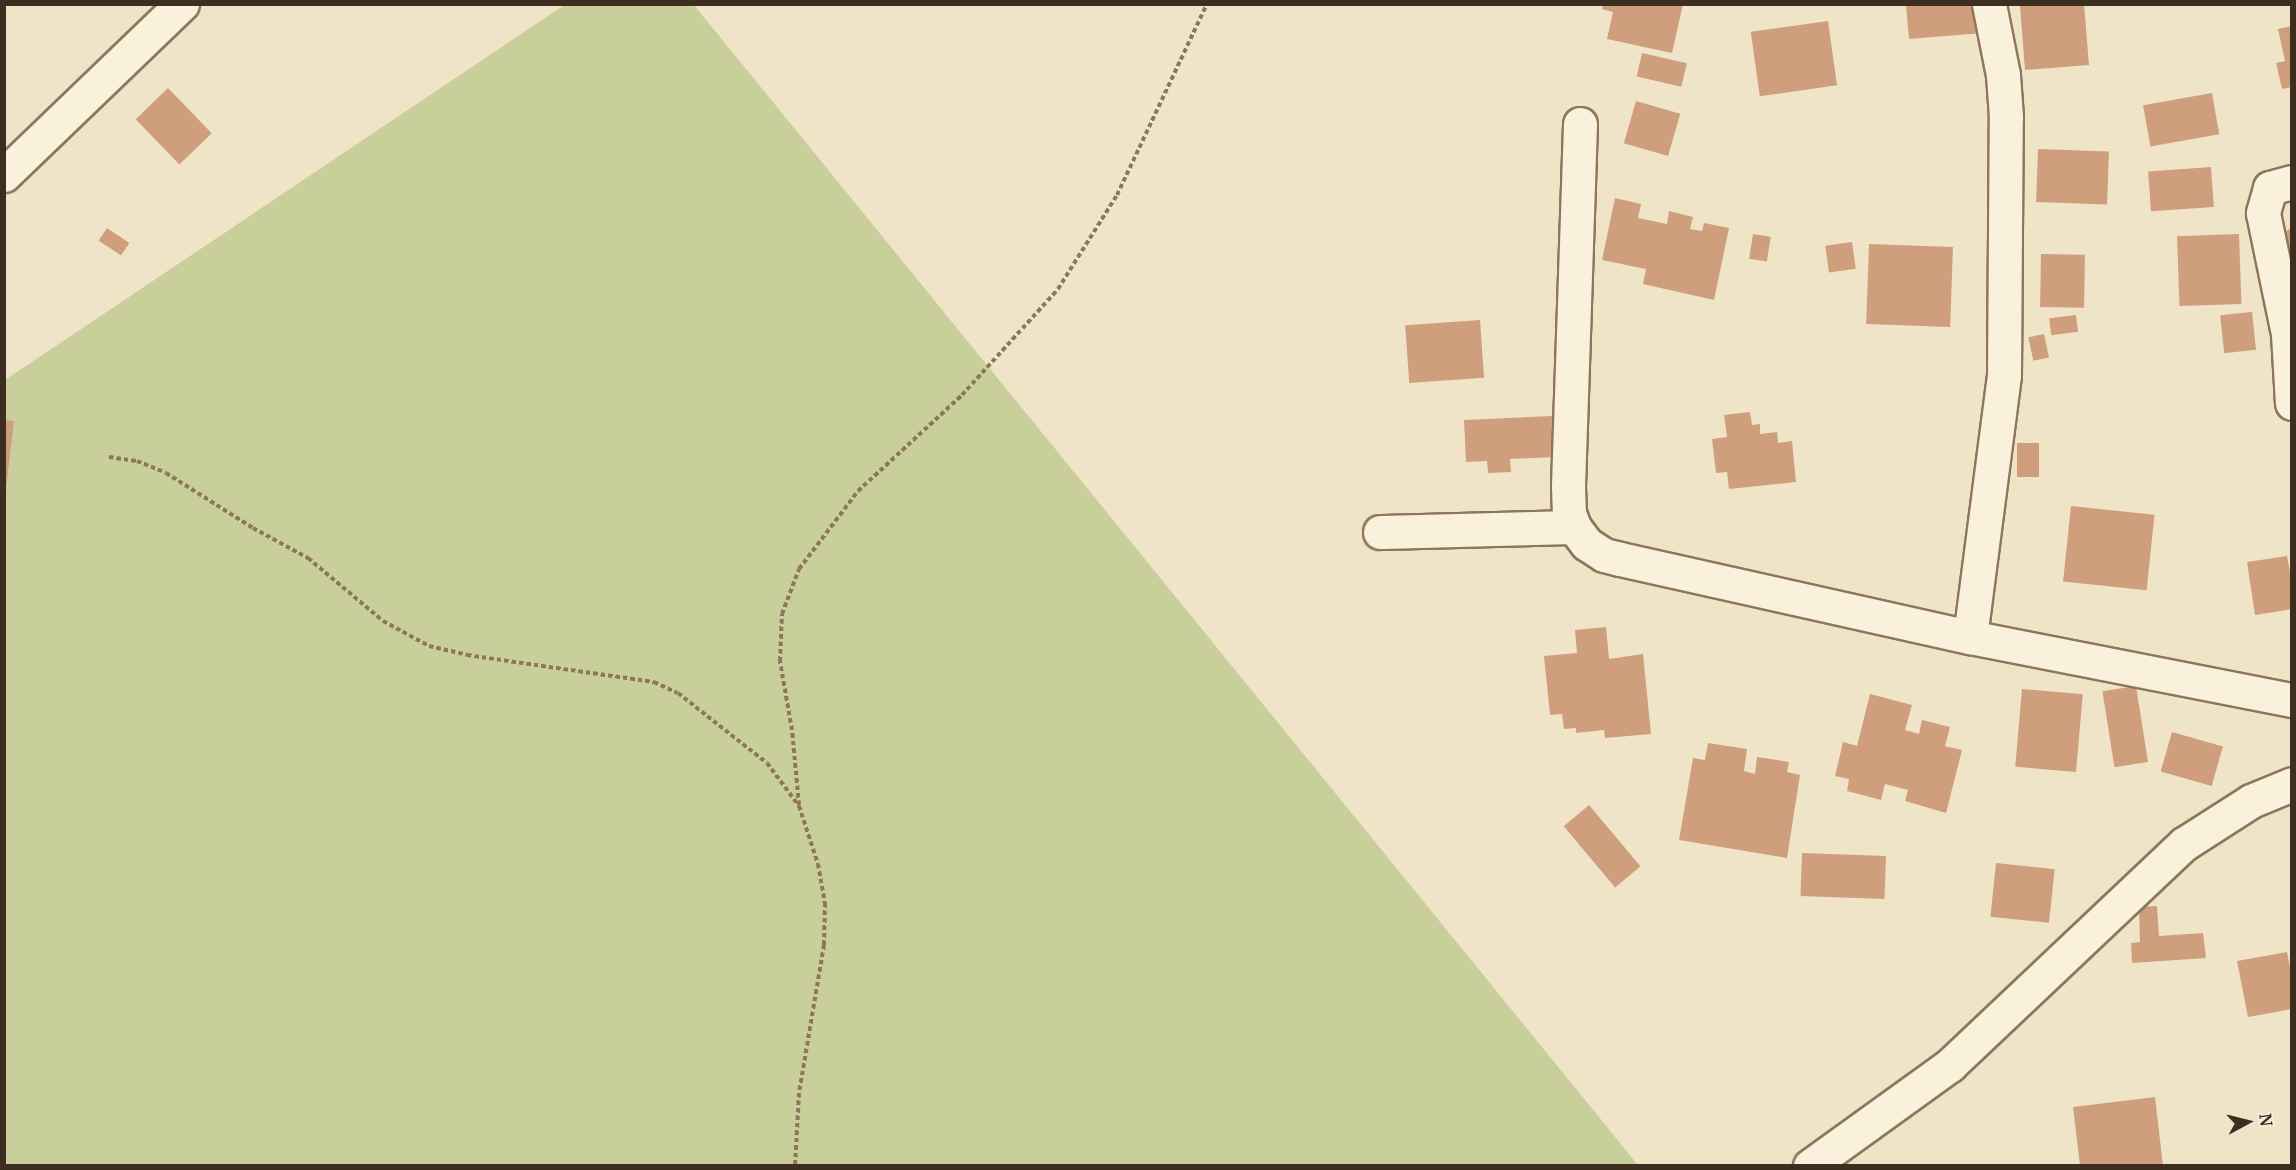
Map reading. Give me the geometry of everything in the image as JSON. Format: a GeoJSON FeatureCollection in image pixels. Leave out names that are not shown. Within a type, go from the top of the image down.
{"type":"FeatureCollection","features":[{"type":"Feature","properties":{"kind":"street"},"geometry":{"type":"LineString","coordinates":[[4,175],[182,4]]}},
{"type":"Feature","properties":{"kind":"street"},"geometry":{"type":"LineString","coordinates":[[1970,637],[2004,375],[2006,117],[2003,75],[1989,4]]}},
{"type":"Feature","properties":{"kind":"street"},"geometry":{"type":"LineString","coordinates":[[1580,124],[1568,486],[1569,513],[1574,528],[1587,544],[1604,555],[1970,637],[2292,700]]}},
{"type":"Feature","properties":{"kind":"street"},"geometry":{"type":"LineString","coordinates":[[2292,182],[2270,188],[2263,213],[2288,334],[2292,403]]}},
{"type":"Feature","properties":{"kind":"street"},"geometry":{"type":"LineString","coordinates":[[1380,531],[1574,528]]}},
{"type":"Feature","properties":{"kind":"street"},"geometry":{"type":"LineString","coordinates":[[1810,1166],[1950,1065],[2184,844],[2251,801],[2292,784]]}},
{"type":"Feature","properties":{"kind":"path"},"geometry":{"type":"LineString","coordinates":[[795,1166],[799,1093],[824,945],[825,903],[818,864],[800,806],[792,730],[780,661],[782,614],[799,569],[858,491],[962,395],[1058,289],[1117,195],[1207,4]]}},
{"type":"Feature","properties":{"kind":"path"},"geometry":{"type":"LineString","coordinates":[[109,457],[137,461],[166,473],[253,528],[308,558],[384,621],[429,646],[467,655],[654,682],[678,693],[766,763],[800,806]]}},
{"type":"Feature","properties":{"kind":"green space"},"geometry":{"type":"Polygon","coordinates":[[[566,4],[694,5],[1638,1165],[5,1166],[5,380],[566,4]]]}},
{"type":"Feature","properties":{"kind":"building"},"geometry":{"type":"Polygon","coordinates":[[[1603,4],[1683,4],[1672,53],[1607,39],[1613,12],[1602,9],[1603,4]]]}},
{"type":"Feature","properties":{"kind":"building"},"geometry":{"type":"Polygon","coordinates":[[[1906,4],[1981,4],[1983,33],[1909,39],[1906,4]]]}},
{"type":"Feature","properties":{"kind":"building"},"geometry":{"type":"Polygon","coordinates":[[[2084,4],[2089,65],[2025,70],[2020,6],[2084,4]]]}},
{"type":"Feature","properties":{"kind":"building"},"geometry":{"type":"Polygon","coordinates":[[[1828,21],[1837,85],[1760,96],[1751,32],[1828,21]]]}},
{"type":"Feature","properties":{"kind":"building"},"geometry":{"type":"Polygon","coordinates":[[[2292,26],[2292,87],[2282,89],[2276,63],[2285,61],[2278,29],[2292,26]]]}},
{"type":"Feature","properties":{"kind":"building"},"geometry":{"type":"Polygon","coordinates":[[[1642,53],[1687,63],[1681,87],[1637,76],[1642,53]]]}},
{"type":"Feature","properties":{"kind":"building"},"geometry":{"type":"Polygon","coordinates":[[[168,88],[212,133],[179,165],[136,119],[168,88]]]}},
{"type":"Feature","properties":{"kind":"building"},"geometry":{"type":"Polygon","coordinates":[[[2212,93],[2219,134],[2150,147],[2143,105],[2212,93]]]}},
{"type":"Feature","properties":{"kind":"building"},"geometry":{"type":"Polygon","coordinates":[[[1636,101],[1680,114],[1668,156],[1624,143],[1636,101]]]}},
{"type":"Feature","properties":{"kind":"building"},"geometry":{"type":"Polygon","coordinates":[[[2038,149],[2109,151],[2107,204],[2036,202],[2038,149]]]}},
{"type":"Feature","properties":{"kind":"building"},"geometry":{"type":"Polygon","coordinates":[[[2211,167],[2214,207],[2151,211],[2148,171],[2211,167]]]}},
{"type":"Feature","properties":{"kind":"building"},"geometry":{"type":"Polygon","coordinates":[[[1615,198],[1641,204],[1638,218],[1667,224],[1669,211],[1693,217],[1690,229],[1702,231],[1704,223],[1729,228],[1714,300],[1643,284],[1646,269],[1602,260],[1615,198]]]}},
{"type":"Feature","properties":{"kind":"building"},"geometry":{"type":"Polygon","coordinates":[[[2292,227],[2292,254],[2289,256],[2277,238],[2292,227]]]}},
{"type":"Feature","properties":{"kind":"building"},"geometry":{"type":"Polygon","coordinates":[[[107,228],[129,243],[121,256],[99,240],[107,228]]]}},
{"type":"Feature","properties":{"kind":"building"},"geometry":{"type":"Polygon","coordinates":[[[1753,234],[1771,237],[1767,262],[1749,259],[1753,234]]]}},
{"type":"Feature","properties":{"kind":"building"},"geometry":{"type":"Polygon","coordinates":[[[2239,234],[2241,304],[2179,306],[2177,236],[2239,234]]]}},
{"type":"Feature","properties":{"kind":"building"},"geometry":{"type":"Polygon","coordinates":[[[1852,242],[1856,269],[1829,272],[1825,246],[1852,242]]]}},
{"type":"Feature","properties":{"kind":"building"},"geometry":{"type":"Polygon","coordinates":[[[1869,244],[1953,247],[1950,327],[1866,324],[1869,244]]]}},
{"type":"Feature","properties":{"kind":"building"},"geometry":{"type":"Polygon","coordinates":[[[2041,254],[2085,255],[2084,308],[2040,307],[2041,254]]]}},
{"type":"Feature","properties":{"kind":"building"},"geometry":{"type":"Polygon","coordinates":[[[2252,312],[2256,350],[2224,353],[2220,315],[2252,312]]]}},
{"type":"Feature","properties":{"kind":"building"},"geometry":{"type":"Polygon","coordinates":[[[2076,315],[2078,332],[2051,335],[2049,318],[2076,315]]]}},
{"type":"Feature","properties":{"kind":"building"},"geometry":{"type":"Polygon","coordinates":[[[1480,320],[1484,378],[1409,383],[1405,325],[1480,320]]]}},
{"type":"Feature","properties":{"kind":"building"},"geometry":{"type":"Polygon","coordinates":[[[2044,334],[2049,357],[2033,361],[2028,337],[2044,334]]]}},
{"type":"Feature","properties":{"kind":"building"},"geometry":{"type":"Polygon","coordinates":[[[1750,412],[1752,425],[1760,424],[1760,434],[1777,432],[1778,443],[1792,441],[1796,482],[1729,489],[1727,472],[1716,473],[1712,439],[1727,437],[1724,415],[1750,412]]]}},
{"type":"Feature","properties":{"kind":"building"},"geometry":{"type":"Polygon","coordinates":[[[1552,416],[1555,457],[1510,459],[1511,472],[1488,473],[1487,461],[1466,462],[1464,420],[1552,416]]]}},
{"type":"Feature","properties":{"kind":"building"},"geometry":{"type":"Polygon","coordinates":[[[4,420],[14,421],[6,489],[4,489],[4,420]]]}},
{"type":"Feature","properties":{"kind":"building"},"geometry":{"type":"Polygon","coordinates":[[[2017,443],[2039,443],[2039,477],[2017,477],[2017,443]]]}},
{"type":"Feature","properties":{"kind":"building"},"geometry":{"type":"Polygon","coordinates":[[[2071,506],[2155,515],[2147,590],[2063,582],[2071,506]]]}},
{"type":"Feature","properties":{"kind":"building"},"geometry":{"type":"Polygon","coordinates":[[[2287,556],[2292,582],[2292,609],[2255,615],[2247,562],[2287,556]]]}},
{"type":"Feature","properties":{"kind":"building"},"geometry":{"type":"Polygon","coordinates":[[[1606,627],[1609,659],[1643,654],[1651,734],[1605,738],[1604,730],[1576,733],[1576,728],[1564,729],[1562,714],[1550,715],[1544,656],[1577,653],[1575,630],[1606,627]]]}},
{"type":"Feature","properties":{"kind":"building"},"geometry":{"type":"Polygon","coordinates":[[[2136,686],[2148,762],[2114,767],[2102,691],[2136,686]]]}},
{"type":"Feature","properties":{"kind":"building"},"geometry":{"type":"Polygon","coordinates":[[[2022,689],[2083,694],[2076,772],[2015,767],[2022,689]]]}},
{"type":"Feature","properties":{"kind":"building"},"geometry":{"type":"Polygon","coordinates":[[[1870,694],[1912,705],[1905,730],[1919,734],[1922,720],[1950,727],[1945,746],[1962,750],[1946,813],[1905,801],[1908,790],[1885,784],[1881,800],[1847,791],[1849,779],[1835,776],[1843,742],[1857,746],[1870,694]]]}},
{"type":"Feature","properties":{"kind":"building"},"geometry":{"type":"Polygon","coordinates":[[[2172,732],[2223,747],[2212,786],[2161,771],[2172,732]]]}},
{"type":"Feature","properties":{"kind":"building"},"geometry":{"type":"Polygon","coordinates":[[[1708,743],[1747,749],[1744,771],[1755,774],[1757,757],[1789,762],[1787,772],[1800,775],[1787,858],[1679,840],[1693,758],[1705,760],[1708,743]]]}},
{"type":"Feature","properties":{"kind":"building"},"geometry":{"type":"Polygon","coordinates":[[[1589,805],[1640,866],[1615,887],[1564,826],[1589,805]]]}},
{"type":"Feature","properties":{"kind":"building"},"geometry":{"type":"Polygon","coordinates":[[[1802,853],[1886,856],[1884,899],[1800,896],[1802,853]]]}},
{"type":"Feature","properties":{"kind":"building"},"geometry":{"type":"Polygon","coordinates":[[[1996,863],[2055,869],[2049,923],[1990,917],[1996,863]]]}},
{"type":"Feature","properties":{"kind":"building"},"geometry":{"type":"Polygon","coordinates":[[[2157,906],[2159,936],[2203,933],[2206,958],[2132,963],[2131,943],[2140,942],[2139,907],[2157,906]]]}},
{"type":"Feature","properties":{"kind":"building"},"geometry":{"type":"Polygon","coordinates":[[[2287,952],[2292,978],[2292,1009],[2248,1017],[2237,961],[2287,952]]]}},
{"type":"Feature","properties":{"kind":"building"},"geometry":{"type":"Polygon","coordinates":[[[2155,1097],[2163,1166],[2080,1166],[2073,1107],[2155,1097]]]}}]}
